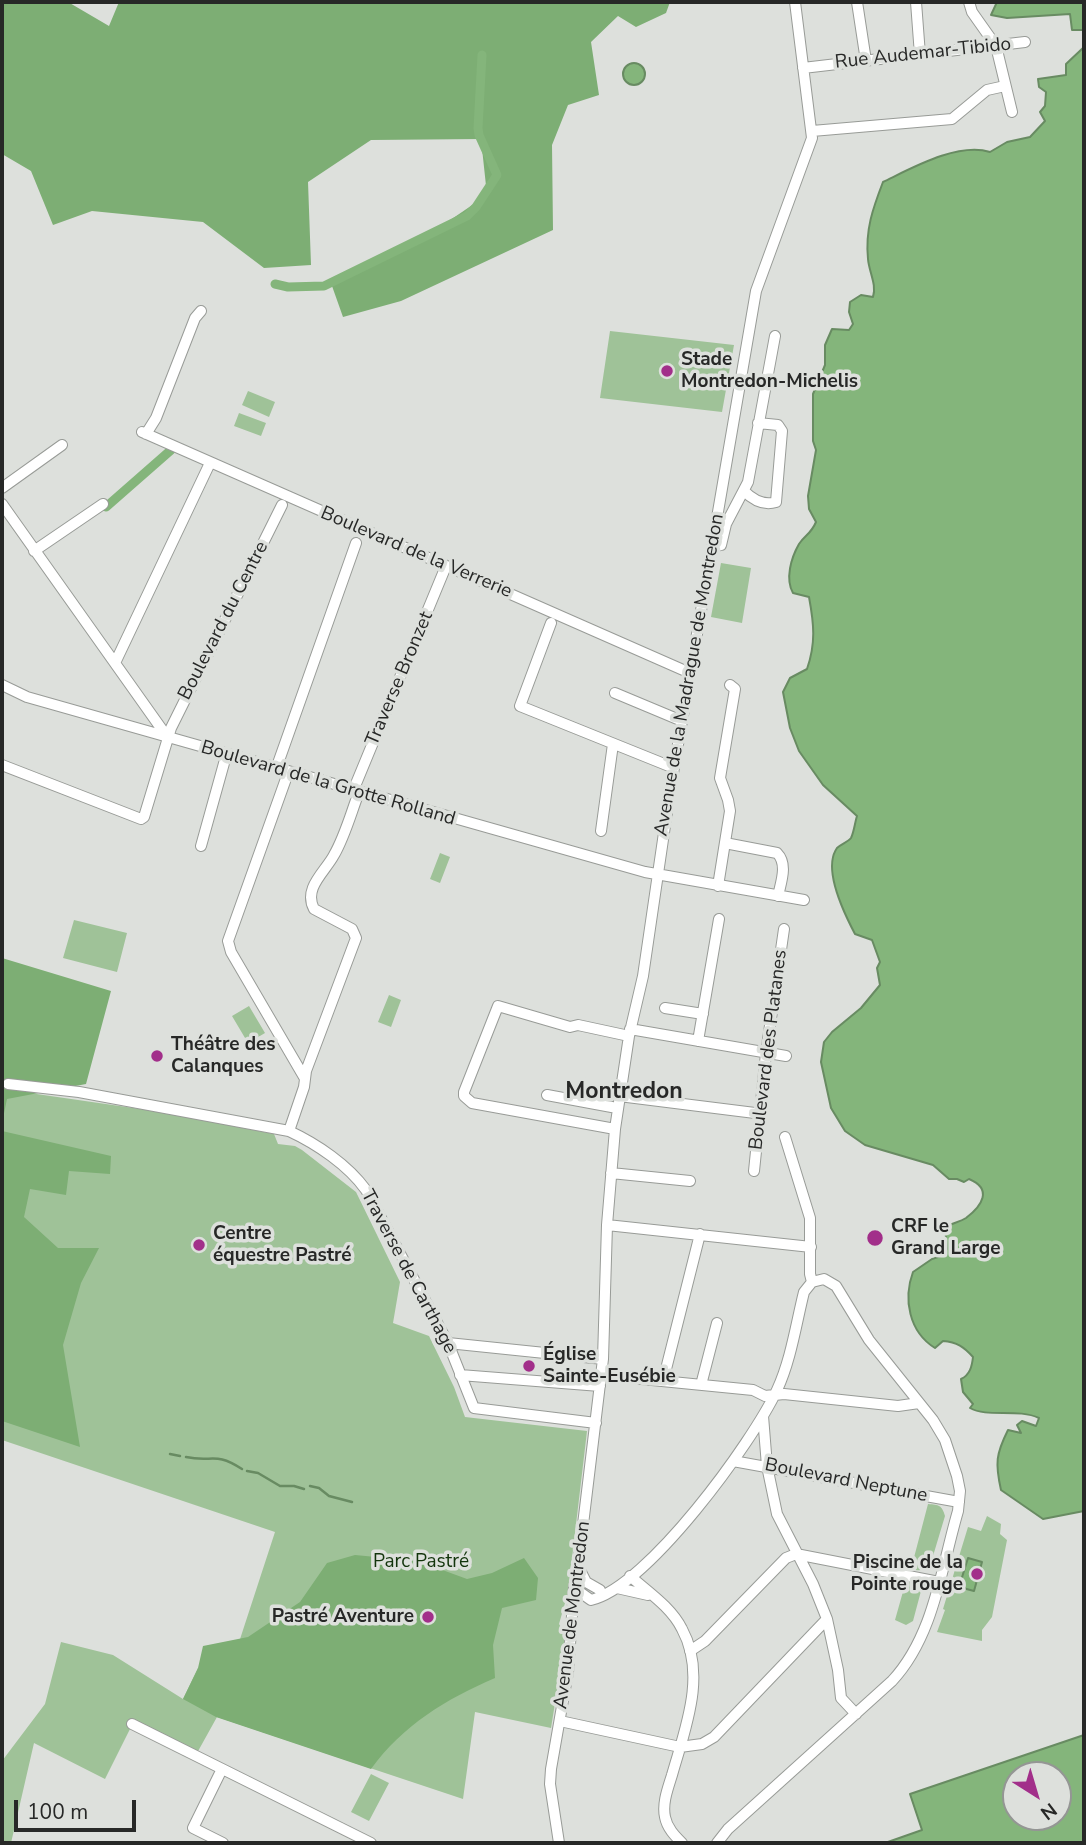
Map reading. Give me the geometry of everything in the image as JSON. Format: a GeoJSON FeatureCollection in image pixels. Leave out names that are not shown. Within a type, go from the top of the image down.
{"type":"FeatureCollection","features":[{"type":"Feature","properties":{"kind":"street","name":"Avenue de la Madrague de Montredon"},"geometry":{"type":"LineString","coordinates":[[601,1380],[611,1173],[617,1108],[629,1032],[643,976],[674,768],[757,287],[811,144],[812,131],[795,2]]}},
{"type":"Feature","properties":{"kind":"street"},"geometry":{"type":"LineString","coordinates":[[857,2],[866,61]]}},
{"type":"Feature","properties":{"kind":"street"},"geometry":{"type":"LineString","coordinates":[[916,2],[920,55]]}},
{"type":"Feature","properties":{"kind":"street"},"geometry":{"type":"LineString","coordinates":[[969,2],[972,12],[996,46],[1012,113]]}},
{"type":"Feature","properties":{"kind":"street","name":"Rue Audemar-Tibido"},"geometry":{"type":"LineString","coordinates":[[803,68],[1025,42]]}},
{"type":"Feature","properties":{"kind":"street"},"geometry":{"type":"LineString","coordinates":[[812,131],[949,120],[957,117],[987,90],[1005,86]]}},
{"type":"Feature","properties":{"kind":"street","name":"Boulevard de la Verrerie"},"geometry":{"type":"LineString","coordinates":[[201,312],[195,318],[179,355],[179,362],[156,418],[147,430],[210,463],[690,673]]}},
{"type":"Feature","properties":{"kind":"street"},"geometry":{"type":"LineString","coordinates":[[712,547],[721,545],[726,524],[744,491],[775,336]]}},
{"type":"Feature","properties":{"kind":"street"},"geometry":{"type":"LineString","coordinates":[[744,491],[758,502],[776,502],[782,431],[778,425],[758,423]]}},
{"type":"Feature","properties":{"kind":"street"},"geometry":{"type":"LineString","coordinates":[[2,488],[62,445]]}},
{"type":"Feature","properties":{"kind":"street"},"geometry":{"type":"LineString","coordinates":[[115,663],[210,463]]}},
{"type":"Feature","properties":{"kind":"street"},"geometry":{"type":"LineString","coordinates":[[2,504],[168,738]]}},
{"type":"Feature","properties":{"kind":"street"},"geometry":{"type":"LineString","coordinates":[[34,551],[103,504]]}},
{"type":"Feature","properties":{"kind":"street","name":"Boulevard du Centre"},"geometry":{"type":"LineString","coordinates":[[2,765],[141,819],[147,813],[168,738],[282,505]]}},
{"type":"Feature","properties":{"kind":"street"},"geometry":{"type":"LineString","coordinates":[[276,769],[356,542]]}},
{"type":"Feature","properties":{"kind":"street","name":"Traverse Bronzet"},"geometry":{"type":"LineString","coordinates":[[356,792],[446,566]]}},
{"type":"Feature","properties":{"kind":"street"},"geometry":{"type":"LineString","coordinates":[[551,623],[520,706],[674,768]]}},
{"type":"Feature","properties":{"kind":"street","name":"Boulevard de la Grotte Rolland"},"geometry":{"type":"LineString","coordinates":[[2,685],[27,697],[226,756],[657,875],[804,900]]}},
{"type":"Feature","properties":{"kind":"street"},"geometry":{"type":"LineString","coordinates":[[718,886],[730,811],[720,778],[736,689],[730,685]]}},
{"type":"Feature","properties":{"kind":"street"},"geometry":{"type":"LineString","coordinates":[[615,693],[682,721]]}},
{"type":"Feature","properties":{"kind":"street"},"geometry":{"type":"LineString","coordinates":[[600,831],[614,744]]}},
{"type":"Feature","properties":{"kind":"street"},"geometry":{"type":"LineString","coordinates":[[201,846],[226,756]]}},
{"type":"Feature","properties":{"kind":"street"},"geometry":{"type":"LineString","coordinates":[[288,773],[228,941],[230,952],[304,1077]]}},
{"type":"Feature","properties":{"kind":"street"},"geometry":{"type":"LineString","coordinates":[[289,1131],[304,1087],[304,1077],[356,938],[352,929],[312,906],[310,895],[320,873],[334,856],[356,792]]}},
{"type":"Feature","properties":{"kind":"street"},"geometry":{"type":"LineString","coordinates":[[725,844],[781,856],[783,862],[778,896]]}},
{"type":"Feature","properties":{"kind":"street"},"geometry":{"type":"LineString","coordinates":[[698,1041],[719,919]]}},
{"type":"Feature","properties":{"kind":"street","name":"Boulevard des Platanes"},"geometry":{"type":"LineString","coordinates":[[754,1171],[766,1053],[784,929]]}},
{"type":"Feature","properties":{"kind":"street"},"geometry":{"type":"LineString","coordinates":[[615,1129],[472,1103],[464,1096],[498,1006],[570,1027],[578,1025],[698,1041],[786,1056]]}},
{"type":"Feature","properties":{"kind":"street"},"geometry":{"type":"LineString","coordinates":[[665,1008],[703,1014]]}},
{"type":"Feature","properties":{"kind":"street","name":"Traverse de Carthage"},"geometry":{"type":"LineString","coordinates":[[8,1084],[79,1092],[289,1131],[317,1146],[366,1190],[448,1343],[474,1408],[596,1423]]}},
{"type":"Feature","properties":{"kind":"street"},"geometry":{"type":"LineString","coordinates":[[547,1095],[617,1108]]}},
{"type":"Feature","properties":{"kind":"street"},"geometry":{"type":"LineString","coordinates":[[619,1096],[755,1113]]}},
{"type":"Feature","properties":{"kind":"street"},"geometry":{"type":"LineString","coordinates":[[785,1137],[810,1218],[812,1282]]}},
{"type":"Feature","properties":{"kind":"street"},"geometry":{"type":"LineString","coordinates":[[611,1173],[690,1181]]}},
{"type":"Feature","properties":{"kind":"street"},"geometry":{"type":"LineString","coordinates":[[607,1225],[811,1247]]}},
{"type":"Feature","properties":{"kind":"street"},"geometry":{"type":"LineString","coordinates":[[663,1381],[700,1234]]}},
{"type":"Feature","properties":{"kind":"street"},"geometry":{"type":"LineString","coordinates":[[574,1588],[587,1598],[597,1598],[617,1588],[689,1518],[733,1461],[775,1395],[786,1367],[804,1292],[812,1282],[824,1279],[836,1286],[869,1340],[933,1420],[948,1448],[957,1476],[959,1502],[944,1557],[933,1580],[922,1637],[914,1654],[892,1681],[727,1829],[717,1843]]}},
{"type":"Feature","properties":{"kind":"street"},"geometry":{"type":"LineString","coordinates":[[701,1385],[717,1323]]}},
{"type":"Feature","properties":{"kind":"street"},"geometry":{"type":"LineString","coordinates":[[448,1343],[603,1359]]}},
{"type":"Feature","properties":{"kind":"street"},"geometry":{"type":"LineString","coordinates":[[460,1375],[663,1381],[753,1390],[765,1396],[784,1394],[898,1406],[919,1403]]}},
{"type":"Feature","properties":{"kind":"street","name":"Avenue de Montredon"},"geometry":{"type":"LineString","coordinates":[[559,1843],[550,1784],[568,1672],[574,1588],[579,1566],[601,1380]]}},
{"type":"Feature","properties":{"kind":"street"},"geometry":{"type":"LineString","coordinates":[[763,1416],[767,1466],[777,1514],[813,1584],[827,1619],[841,1698],[856,1714]]}},
{"type":"Feature","properties":{"kind":"street","name":"Boulevard Neptune"},"geometry":{"type":"LineString","coordinates":[[733,1461],[959,1502]]}},
{"type":"Feature","properties":{"kind":"street"},"geometry":{"type":"LineString","coordinates":[[690,1651],[705,1641],[786,1558],[796,1554],[933,1580]]}},
{"type":"Feature","properties":{"kind":"street"},"geometry":{"type":"LineString","coordinates":[[579,1566],[586,1582],[600,1590]]}},
{"type":"Feature","properties":{"kind":"street"},"geometry":{"type":"LineString","coordinates":[[573,1619],[576,1607],[587,1598],[630,1576]]}},
{"type":"Feature","properties":{"kind":"street"},"geometry":{"type":"LineString","coordinates":[[630,1576],[650,1596]]}},
{"type":"Feature","properties":{"kind":"street"},"geometry":{"type":"LineString","coordinates":[[617,1588],[660,1601],[677,1621],[690,1651],[693,1668],[692,1703],[664,1808],[669,1827],[682,1843]]}},
{"type":"Feature","properties":{"kind":"street"},"geometry":{"type":"LineString","coordinates":[[560,1721],[680,1746],[702,1744],[714,1737],[827,1619]]}},
{"type":"Feature","properties":{"kind":"street"},"geometry":{"type":"LineString","coordinates":[[132,1724],[372,1843]]}},
{"type":"Feature","properties":{"kind":"street"},"geometry":{"type":"LineString","coordinates":[[222,1769],[193,1828],[223,1843]]}},
{"type":"Feature","properties":{"kind":"green space","name":"Stade Montredon-Michelis"},"geometry":{"type":"Polygon","coordinates":[[[610,331],[734,345],[722,412],[600,398],[610,331]]]}},
{"type":"Feature","properties":{"kind":"green space"},"geometry":{"type":"Polygon","coordinates":[[[248,391],[275,402],[269,417],[242,405],[248,391]]]}},
{"type":"Feature","properties":{"kind":"green space"},"geometry":{"type":"Polygon","coordinates":[[[239,413],[266,423],[261,436],[234,426],[239,413]]]}},
{"type":"Feature","properties":{"kind":"green space"},"geometry":{"type":"Polygon","coordinates":[[[721,563],[751,568],[742,623],[711,617],[721,563]]]}},
{"type":"Feature","properties":{"kind":"green space"},"geometry":{"type":"Polygon","coordinates":[[[440,853],[450,857],[440,883],[430,879],[440,853]]]}},
{"type":"Feature","properties":{"kind":"green space"},"geometry":{"type":"Polygon","coordinates":[[[74,920],[127,933],[117,972],[63,958],[74,920]]]}},
{"type":"Feature","properties":{"kind":"green space"},"geometry":{"type":"Polygon","coordinates":[[[389,995],[401,1000],[391,1027],[378,1022],[389,995]]]}},
{"type":"Feature","properties":{"kind":"green space"},"geometry":{"type":"Polygon","coordinates":[[[249,1006],[265,1033],[248,1043],[232,1016],[249,1006]]]}},
{"type":"Feature","properties":{"kind":"green space","name":"Parc Pastré"},"geometry":{"type":"Polygon","coordinates":[[[2,1089],[161,1112],[274,1134],[278,1144],[295,1146],[302,1150],[356,1192],[400,1282],[393,1323],[429,1336],[454,1387],[465,1417],[587,1431],[567,1596],[559,1624],[566,1635],[551,1728],[475,1712],[463,1799],[217,1717],[197,1753],[134,1721],[105,1779],[34,1743],[11,1843],[2,1843],[2,1761],[45,1704],[61,1642],[113,1655],[183,1699],[198,1668],[226,1682],[275,1532],[2,1440],[2,1089]]]}},
{"type":"Feature","properties":{"kind":"green space"},"geometry":{"type":"Polygon","coordinates":[[[928,1504],[940,1506],[945,1516],[930,1566],[921,1570],[911,1569],[928,1504]]]}},
{"type":"Feature","properties":{"kind":"green space","name":"Piscine de la Pointe rouge"},"geometry":{"type":"Polygon","coordinates":[[[987,1516],[1001,1524],[1000,1534],[1007,1540],[992,1617],[982,1630],[982,1641],[937,1632],[968,1527],[981,1531],[987,1516]]]}},
{"type":"Feature","properties":{"kind":"green space"},"geometry":{"type":"Polygon","coordinates":[[[906,1581],[914,1583],[921,1591],[913,1621],[906,1625],[895,1620],[906,1581]]]}},
{"type":"Feature","properties":{"kind":"green space"},"geometry":{"type":"Polygon","coordinates":[[[371,1774],[389,1783],[369,1821],[351,1812],[371,1774]]]}},
{"type":"Feature","properties":{"kind":"shaded area"},"geometry":{"type":"Polygon","coordinates":[[[2,2],[68,2],[109,26],[119,2],[670,2],[666,13],[636,27],[618,16],[591,42],[599,95],[568,105],[552,145],[553,230],[401,301],[343,317],[332,286],[412,246],[487,195],[481,139],[371,140],[308,182],[311,265],[264,268],[203,222],[92,211],[53,225],[31,171],[2,154],[2,2]]]}},
{"type":"Feature","properties":{"kind":"shaded area"},"geometry":{"type":"Polygon","coordinates":[[[997,2],[1084,2],[1084,30],[1072,30],[1070,14],[1007,18],[991,15],[997,2]]]}},
{"type":"Feature","properties":{"kind":"shaded area"},"geometry":{"type":"Polygon","coordinates":[[[1084,47],[1084,1511],[1043,1519],[1001,1490],[997,1465],[1008,1430],[1021,1433],[1017,1425],[1022,1421],[1036,1426],[1039,1418],[970,1408],[973,1404],[963,1392],[961,1379],[968,1373],[973,1357],[952,1343],[943,1341],[935,1348],[919,1333],[910,1314],[909,1293],[913,1272],[941,1256],[947,1249],[945,1227],[966,1218],[977,1208],[983,1193],[981,1188],[969,1179],[964,1182],[949,1179],[933,1165],[865,1145],[845,1131],[831,1108],[821,1062],[824,1042],[861,1008],[880,985],[877,968],[880,962],[872,940],[855,934],[833,879],[833,857],[837,848],[851,838],[857,816],[823,785],[799,751],[790,728],[783,692],[790,678],[807,669],[813,642],[809,597],[793,593],[789,575],[796,550],[816,522],[809,509],[808,496],[816,450],[813,441],[813,394],[825,365],[825,345],[832,329],[849,330],[853,324],[849,312],[850,302],[861,295],[873,297],[868,238],[873,210],[883,182],[950,153],[964,150],[990,152],[1007,142],[1030,137],[1045,121],[1040,112],[1045,106],[1046,92],[1039,87],[1038,79],[1066,75],[1066,64],[1084,47]]]}},
{"type":"Feature","properties":{"kind":"shaded area"},"geometry":{"type":"Polygon","coordinates":[[[634,63],[642,66],[645,74],[642,82],[634,85],[626,82],[623,74],[626,66],[634,63]]]}},
{"type":"Feature","properties":{"kind":"shaded area"},"geometry":{"type":"Polygon","coordinates":[[[2,958],[111,991],[86,1084],[7,1099],[2,1123],[2,958]]]}},
{"type":"Feature","properties":{"kind":"shaded area"},"geometry":{"type":"Polygon","coordinates":[[[2,1131],[111,1156],[110,1174],[69,1171],[66,1195],[30,1189],[24,1217],[58,1248],[99,1248],[81,1283],[63,1345],[80,1447],[2,1421],[2,1131]]]}},
{"type":"Feature","properties":{"kind":"shaded area"},"geometry":{"type":"Polygon","coordinates":[[[355,1555],[418,1561],[467,1579],[492,1573],[524,1558],[538,1578],[536,1600],[502,1608],[493,1645],[495,1678],[443,1704],[411,1726],[371,1769],[216,1717],[183,1699],[198,1668],[203,1646],[248,1637],[300,1602],[327,1563],[355,1555]]]}},
{"type":"Feature","properties":{"kind":"shaded area"},"geometry":{"type":"Polygon","coordinates":[[[968,1558],[982,1562],[974,1591],[959,1587],[968,1558]]]}},
{"type":"Feature","properties":{"kind":"shaded area"},"geometry":{"type":"Polygon","coordinates":[[[1084,1735],[1084,1843],[885,1843],[922,1830],[910,1794],[1002,1763],[1002,1831],[1072,1831],[1072,1761],[1007,1761],[1084,1735]]]}},
{"type":"Feature","properties":{"kind":"waterway"},"geometry":{"type":"LineString","coordinates":[[275,284],[288,287],[324,286],[467,216],[476,207],[497,175],[478,128],[482,55]]}},
{"type":"Feature","properties":{"kind":"waterway"},"geometry":{"type":"LineString","coordinates":[[106,507],[171,450]]}},
{"type":"Feature","properties":{"kind":"waterway"},"geometry":{"type":"LineString","coordinates":[[170,1454],[180,1456]]}},
{"type":"Feature","properties":{"kind":"waterway"},"geometry":{"type":"LineString","coordinates":[[186,1457],[225,1460],[242,1469]]}},
{"type":"Feature","properties":{"kind":"waterway"},"geometry":{"type":"LineString","coordinates":[[247,1471],[258,1473],[280,1486],[304,1489]]}},
{"type":"Feature","properties":{"kind":"waterway"},"geometry":{"type":"LineString","coordinates":[[310,1486],[319,1488],[329,1496],[352,1502]]}},
{"type":"Feature","properties":{"kind":"place","name":"Stade Montredon-Michelis"},"geometry":{"type":"Point","coordinates":[667,371]}},
{"type":"Feature","properties":{"kind":"place","name":"Théâtre des Calanques"},"geometry":{"type":"Point","coordinates":[157,1056]}},
{"type":"Feature","properties":{"kind":"place","name":"CRF le Grand Large"},"geometry":{"type":"Point","coordinates":[875,1238]}},
{"type":"Feature","properties":{"kind":"place","name":"Centre équestre Pastré"},"geometry":{"type":"Point","coordinates":[199,1245]}},
{"type":"Feature","properties":{"kind":"place","name":"Église Sainte-Eusébie"},"geometry":{"type":"Point","coordinates":[529,1366]}},
{"type":"Feature","properties":{"kind":"place","name":"Piscine de la Pointe rouge"},"geometry":{"type":"Point","coordinates":[977,1574]}},
{"type":"Feature","properties":{"kind":"place","name":"Pastré Aventure"},"geometry":{"type":"Point","coordinates":[428,1617]}},
{"type":"Feature","properties":{"kind":"district","name":"Montredon"},"geometry":{"type":"Point","coordinates":[624,1092]}}]}
